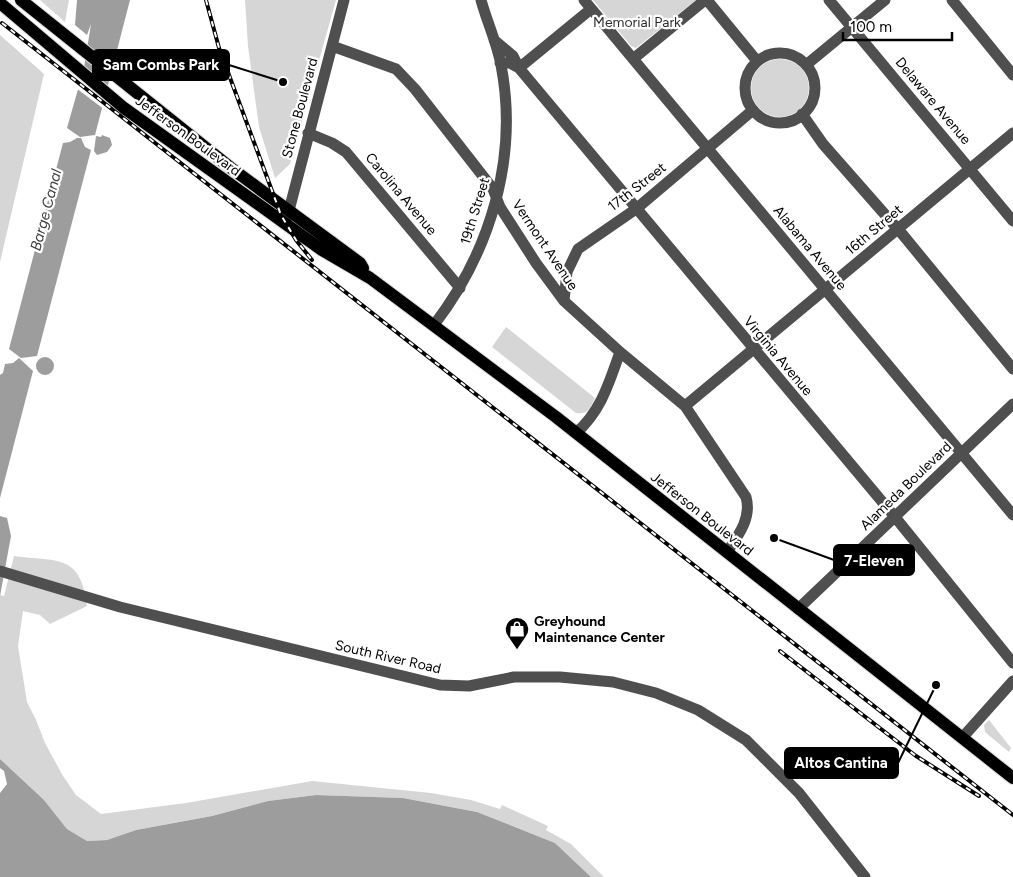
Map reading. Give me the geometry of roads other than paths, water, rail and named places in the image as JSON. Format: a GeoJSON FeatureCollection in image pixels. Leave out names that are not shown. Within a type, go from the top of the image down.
{"type":"FeatureCollection","features":[{"type":"Feature","properties":{"kind":"main road","name":"Jefferson Boulevard"},"geometry":{"type":"LineString","coordinates":[[21,0],[115,77],[360,263],[370,278]]}},
{"type":"Feature","properties":{"kind":"main road","name":"Jefferson Boulevard"},"geometry":{"type":"LineString","coordinates":[[0,3],[124,108],[322,250],[370,278],[576,433],[1013,778]]}},
{"type":"Feature","properties":{"kind":"street","name":"Stone Boulevard"},"geometry":{"type":"LineString","coordinates":[[286,223],[344,0]]}},
{"type":"Feature","properties":{"kind":"street"},"geometry":{"type":"LineString","coordinates":[[481,0],[500,63],[510,63],[519,68],[588,4]]}},
{"type":"Feature","properties":{"kind":"street"},"geometry":{"type":"LineString","coordinates":[[633,59],[706,0],[757,61]]}},
{"type":"Feature","properties":{"kind":"street","name":"Delaware Avenue"},"geometry":{"type":"LineString","coordinates":[[829,0],[1013,221]]}},
{"type":"Feature","properties":{"kind":"street"},"geometry":{"type":"LineString","coordinates":[[806,65],[885,0]]}},
{"type":"Feature","properties":{"kind":"street"},"geometry":{"type":"LineString","coordinates":[[952,0],[1013,75]]}},
{"type":"Feature","properties":{"kind":"street","name":"Alabama Avenue"},"geometry":{"type":"LineString","coordinates":[[588,4],[1013,515]]}},
{"type":"Feature","properties":{"kind":"street","name":"Virginia Avenue"},"geometry":{"type":"LineString","coordinates":[[494,40],[513,56],[519,68],[895,518],[1013,663]]}},
{"type":"Feature","properties":{"kind":"street","name":"Vermont Avenue"},"geometry":{"type":"LineString","coordinates":[[332,46],[396,69],[419,92],[493,189],[536,263],[564,301],[620,352],[685,406],[746,497],[748,505],[742,529],[727,552]]}},
{"type":"Feature","properties":{"kind":"street"},"geometry":{"type":"LineString","coordinates":[[779,53],[791,55],[806,65],[814,81],[814,94],[810,105],[802,114],[792,120],[774,122],[762,118],[753,110],[747,100],[745,88],[747,76],[757,61],[768,55],[779,53]]}},
{"type":"Feature","properties":{"kind":"street","name":"19th Street"},"geometry":{"type":"LineString","coordinates":[[434,325],[460,288],[480,249],[497,198],[503,159],[505,124],[500,63]]}},
{"type":"Feature","properties":{"kind":"street","name":"17th Street"},"geometry":{"type":"LineString","coordinates":[[564,301],[566,275],[578,249],[636,209],[753,110]]}},
{"type":"Feature","properties":{"kind":"street"},"geometry":{"type":"LineString","coordinates":[[802,114],[823,144],[898,230],[1013,369]]}},
{"type":"Feature","properties":{"kind":"street","name":"Carolina Avenue"},"geometry":{"type":"LineString","coordinates":[[308,133],[332,143],[346,152],[460,288]]}},
{"type":"Feature","properties":{"kind":"street","name":"16th Street"},"geometry":{"type":"LineString","coordinates":[[685,406],[1013,134]]}},
{"type":"Feature","properties":{"kind":"street"},"geometry":{"type":"LineString","coordinates":[[576,433],[598,409],[620,352]]}},
{"type":"Feature","properties":{"kind":"street","name":"Alameda Boulevard"},"geometry":{"type":"LineString","coordinates":[[798,609],[1013,404]]}},
{"type":"Feature","properties":{"kind":"street","name":"South River Road"},"geometry":{"type":"LineString","coordinates":[[0,570],[49,586],[162,617],[440,685],[469,686],[514,677],[560,677],[613,682],[656,693],[698,710],[746,740],[799,793],[865,877]]}},
{"type":"Feature","properties":{"kind":"street","name":"South River Road"},"geometry":{"type":"LineString","coordinates":[[0,577],[49,586]]}},
{"type":"Feature","properties":{"kind":"street"},"geometry":{"type":"LineString","coordinates":[[962,738],[1013,681]]}},
{"type":"Feature","properties":{"kind":"water"},"geometry":{"type":"Polygon","coordinates":[[[77,0],[130,0],[95,135],[80,137],[67,128],[84,68],[91,24],[87,35],[75,25],[77,0]]]}},
{"type":"Feature","properties":{"kind":"water"},"geometry":{"type":"Polygon","coordinates":[[[102,135],[110,138],[112,145],[107,152],[97,155],[94,151],[96,136],[101,137],[102,135]]]}},
{"type":"Feature","properties":{"kind":"water","name":"Barge Canal"},"geometry":{"type":"Polygon","coordinates":[[[81,138],[85,147],[91,150],[37,356],[21,358],[9,349],[63,143],[81,138]]]}},
{"type":"Feature","properties":{"kind":"water"},"geometry":{"type":"Polygon","coordinates":[[[41,357],[49,357],[54,362],[52,373],[41,375],[36,370],[36,362],[41,357]]]}},
{"type":"Feature","properties":{"kind":"water"},"geometry":{"type":"Polygon","coordinates":[[[19,358],[33,371],[0,498],[0,375],[3,373],[5,364],[13,363],[19,358]]]}},
{"type":"Feature","properties":{"kind":"water"},"geometry":{"type":"Polygon","coordinates":[[[0,516],[7,518],[11,536],[0,596],[0,516]]]}},
{"type":"Feature","properties":{"kind":"water"},"geometry":{"type":"Polygon","coordinates":[[[0,759],[44,800],[67,829],[87,841],[107,840],[136,830],[212,816],[268,801],[316,795],[403,798],[477,812],[555,843],[591,877],[0,877],[0,793],[7,784],[4,771],[0,768],[0,759]]]}},
{"type":"Feature","properties":{"kind":"railway"},"geometry":{"type":"LineString","coordinates":[[206,0],[219,48],[281,215],[296,240],[312,260]]}},
{"type":"Feature","properties":{"kind":"railway"},"geometry":{"type":"LineString","coordinates":[[2,23],[1013,815]]}},
{"type":"Feature","properties":{"kind":"railway"},"geometry":{"type":"LineString","coordinates":[[780,651],[916,756],[979,796]]}},
{"type":"Feature","properties":{"kind":"place","name":"Sam Combs Park"},"geometry":{"type":"Point","coordinates":[283,82]}},
{"type":"Feature","properties":{"kind":"place","name":"7-Eleven"},"geometry":{"type":"Point","coordinates":[774,538]}},
{"type":"Feature","properties":{"kind":"place","name":"Greyhound Maintenance Center"},"geometry":{"type":"Point","coordinates":[517,650]}},
{"type":"Feature","properties":{"kind":"place","name":"Altos Cantina"},"geometry":{"type":"Point","coordinates":[936,685]}},
{"type":"Feature","properties":{"kind":"park label","name":"Memorial Park"},"geometry":{"type":"Point","coordinates":[637,22]}}]}
